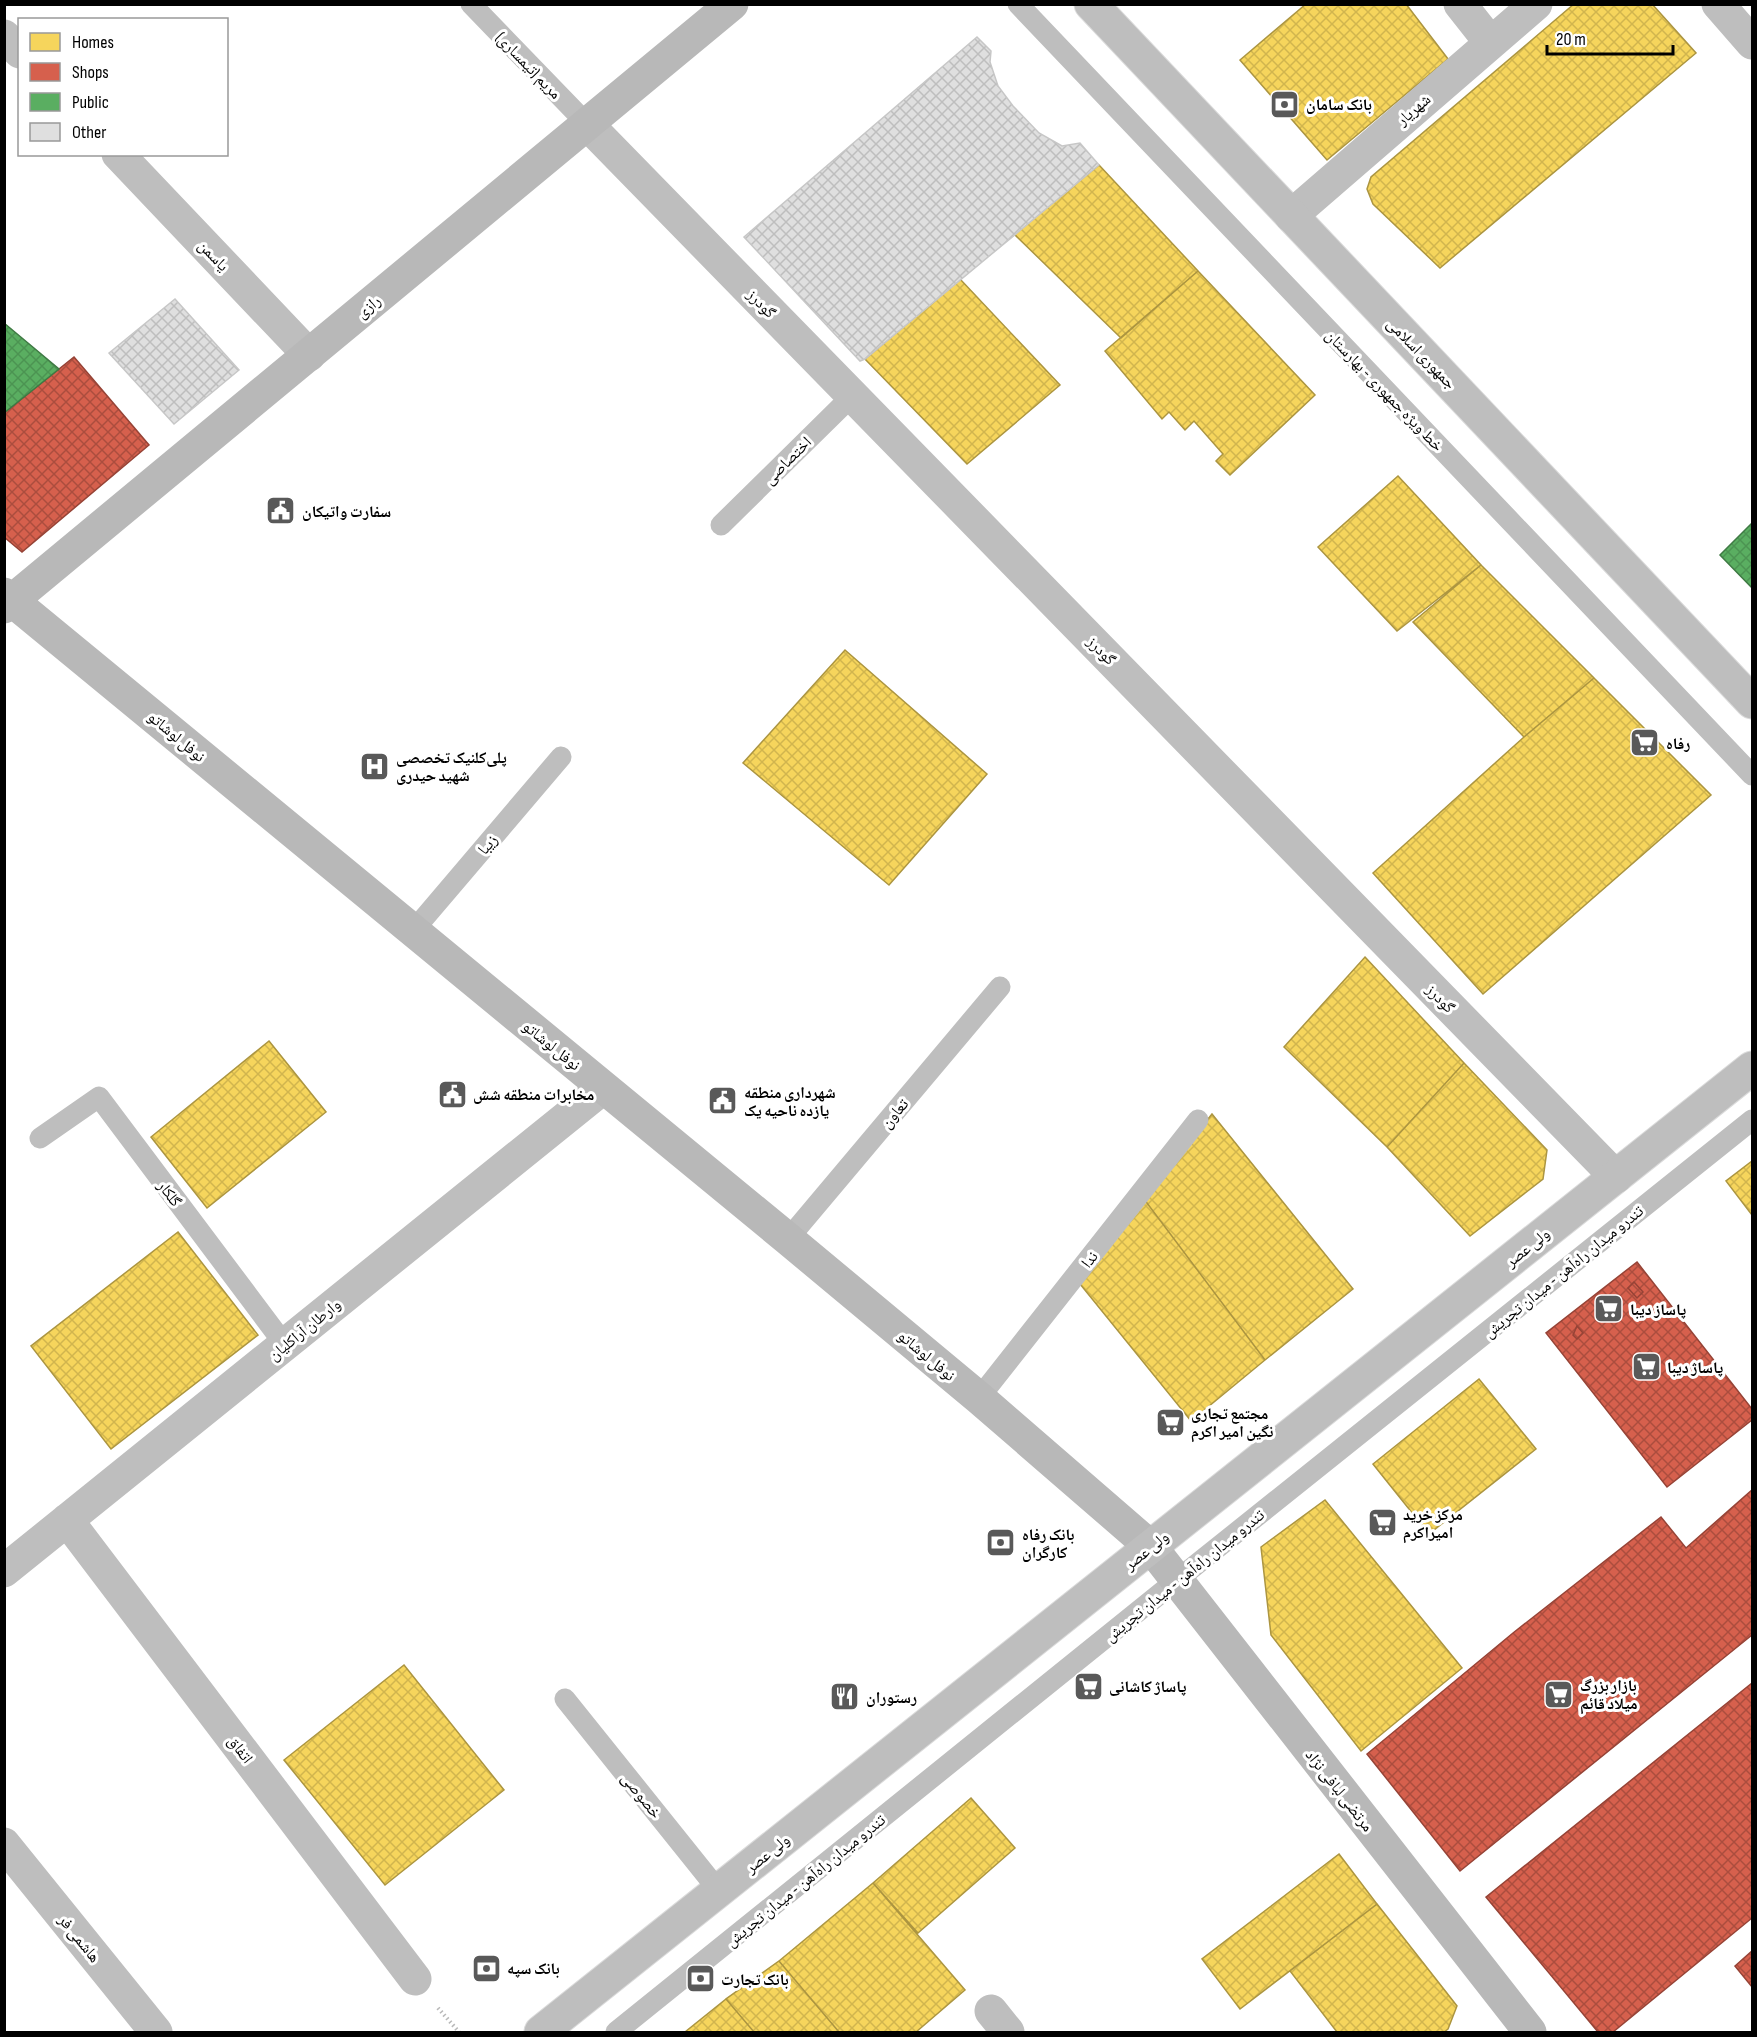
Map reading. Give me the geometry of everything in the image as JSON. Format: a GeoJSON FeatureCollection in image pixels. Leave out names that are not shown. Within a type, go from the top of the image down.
{"type":"FeatureCollection","features":[{"type":"Feature","properties":{"kind":"main road","name":"رازی"},"geometry":{"type":"LineString","coordinates":[[7,601],[309,355],[732,4]]}},
{"type":"Feature","properties":{"kind":"main road","name":"نوفل لوشاتو"},"geometry":{"type":"LineString","coordinates":[[7,601],[788,1239],[979,1398],[1151,1547]]}},
{"type":"Feature","properties":{"kind":"main road","name":"مرتضی لبافی نژاد"},"geometry":{"type":"LineString","coordinates":[[1151,1547],[1530,2032]]}},
{"type":"Feature","properties":{"kind":"street","name":"جمهوری اسلامی"},"geometry":{"type":"LineString","coordinates":[[1091,4],[1752,702]]}},
{"type":"Feature","properties":{"kind":"street"},"geometry":{"type":"LineString","coordinates":[[1460,4],[1490,42]]}},
{"type":"Feature","properties":{"kind":"street","name":"شهریار"},"geometry":{"type":"LineString","coordinates":[[1291,216],[1536,4]]}},
{"type":"Feature","properties":{"kind":"street"},"geometry":{"type":"LineString","coordinates":[[1718,4],[1752,43]]}},
{"type":"Feature","properties":{"kind":"street"},"geometry":{"type":"LineString","coordinates":[[4,36],[18,50]]}},
{"type":"Feature","properties":{"kind":"street","name":"گودرز"},"geometry":{"type":"LineString","coordinates":[[588,124],[1616,1177]]}},
{"type":"Feature","properties":{"kind":"street","name":"یاسمن"},"geometry":{"type":"LineString","coordinates":[[120,156],[309,355]]}},
{"type":"Feature","properties":{"kind":"street","name":"ولی عصر"},"geometry":{"type":"LineString","coordinates":[[541,2032],[1752,1068]]}},
{"type":"Feature","properties":{"kind":"street","name":"وارطان آراکلیان"},"geometry":{"type":"LineString","coordinates":[[4,1571],[603,1088]]}},
{"type":"Feature","properties":{"kind":"street","name":"اتفاق"},"geometry":{"type":"LineString","coordinates":[[67,1520],[415,1979]]}},
{"type":"Feature","properties":{"kind":"street","name":"هاشمی فر"},"geometry":{"type":"LineString","coordinates":[[4,1844],[156,2032]]}},
{"type":"Feature","properties":{"kind":"lane","name":"مریم (تیمساری)"},"geometry":{"type":"LineString","coordinates":[[471,4],[588,124]]}},
{"type":"Feature","properties":{"kind":"lane","name":"خط ویژه جمهوری - بهارستان"},"geometry":{"type":"LineString","coordinates":[[1018,4],[1752,775]]}},
{"type":"Feature","properties":{"kind":"lane","name":"اختصاصی"},"geometry":{"type":"LineString","coordinates":[[721,525],[853,395]]}},
{"type":"Feature","properties":{"kind":"lane","name":"زیبا"},"geometry":{"type":"LineString","coordinates":[[413,931],[561,758]]}},
{"type":"Feature","properties":{"kind":"lane","name":"تعاون"},"geometry":{"type":"LineString","coordinates":[[788,1239],[1000,987]]}},
{"type":"Feature","properties":{"kind":"lane","name":"گلکار"},"geometry":{"type":"LineString","coordinates":[[40,1138],[99,1097],[285,1345]]}},
{"type":"Feature","properties":{"kind":"lane","name":"ندا"},"geometry":{"type":"LineString","coordinates":[[979,1398],[1198,1120]]}},
{"type":"Feature","properties":{"kind":"lane","name":"تندرو میدان راه‌آهن - میدان تجریش"},"geometry":{"type":"LineString","coordinates":[[616,2032],[1752,1120]]}},
{"type":"Feature","properties":{"kind":"lane","name":"خصوصی"},"geometry":{"type":"LineString","coordinates":[[565,1700],[719,1891]]}},
{"type":"Feature","properties":{"kind":"building: Homes"},"geometry":{"type":"Polygon","coordinates":[[[1306,4],[1406,4],[1448,59],[1327,160],[1240,60],[1306,4]]]}},
{"type":"Feature","properties":{"kind":"building: Homes"},"geometry":{"type":"Polygon","coordinates":[[[1574,4],[1652,4],[1696,53],[1440,268],[1373,204],[1367,189],[1371,177],[1574,4]]]}},
{"type":"Feature","properties":{"kind":"building: Homes"},"geometry":{"type":"Polygon","coordinates":[[[1099,165],[1198,271],[1121,338],[1014,234],[1099,165]]]}},
{"type":"Feature","properties":{"kind":"building: Homes"},"geometry":{"type":"Polygon","coordinates":[[[1198,271],[1315,395],[1230,475],[1216,461],[1223,454],[1194,421],[1185,430],[1169,412],[1162,419],[1105,351],[1198,271]]]}},
{"type":"Feature","properties":{"kind":"building: Homes"},"geometry":{"type":"Polygon","coordinates":[[[960,279],[1060,385],[967,464],[865,359],[960,279]]]}},
{"type":"Feature","properties":{"kind":"building: Homes"},"geometry":{"type":"Polygon","coordinates":[[[1398,476],[1481,565],[1397,631],[1318,547],[1398,476]]]}},
{"type":"Feature","properties":{"kind":"building: Homes"},"geometry":{"type":"Polygon","coordinates":[[[1481,565],[1594,678],[1524,737],[1413,622],[1481,565]]]}},
{"type":"Feature","properties":{"kind":"building: Homes"},"geometry":{"type":"Polygon","coordinates":[[[845,650],[987,774],[889,885],[743,763],[845,650]]]}},
{"type":"Feature","properties":{"kind":"building: Homes"},"geometry":{"type":"Polygon","coordinates":[[[1594,678],[1711,795],[1483,994],[1373,873],[1524,737],[1594,678]]]}},
{"type":"Feature","properties":{"kind":"building: Homes"},"geometry":{"type":"Polygon","coordinates":[[[1365,957],[1464,1063],[1387,1147],[1284,1047],[1365,957]]]}},
{"type":"Feature","properties":{"kind":"building: Homes"},"geometry":{"type":"Polygon","coordinates":[[[269,1041],[326,1112],[207,1208],[151,1137],[269,1041]]]}},
{"type":"Feature","properties":{"kind":"building: Homes"},"geometry":{"type":"Polygon","coordinates":[[[1464,1063],[1547,1150],[1543,1179],[1470,1236],[1387,1147],[1464,1063]]]}},
{"type":"Feature","properties":{"kind":"building: Homes"},"geometry":{"type":"Polygon","coordinates":[[[1212,1114],[1353,1289],[1265,1360],[1144,1199],[1212,1114]]]}},
{"type":"Feature","properties":{"kind":"building: Homes"},"geometry":{"type":"Polygon","coordinates":[[[1752,1161],[1752,1215],[1726,1181],[1752,1161]]]}},
{"type":"Feature","properties":{"kind":"building: Homes"},"geometry":{"type":"Polygon","coordinates":[[[1144,1199],[1265,1360],[1191,1421],[1080,1284],[1144,1199]]]}},
{"type":"Feature","properties":{"kind":"building: Homes"},"geometry":{"type":"Polygon","coordinates":[[[178,1232],[258,1335],[111,1449],[31,1346],[178,1232]]]}},
{"type":"Feature","properties":{"kind":"building: Homes"},"geometry":{"type":"Polygon","coordinates":[[[1479,1379],[1536,1449],[1429,1534],[1373,1464],[1479,1379]]]}},
{"type":"Feature","properties":{"kind":"building: Homes"},"geometry":{"type":"Polygon","coordinates":[[[1325,1500],[1462,1668],[1361,1751],[1271,1635],[1261,1547],[1325,1500]]]}},
{"type":"Feature","properties":{"kind":"building: Homes"},"geometry":{"type":"Polygon","coordinates":[[[404,1665],[504,1790],[385,1885],[284,1760],[404,1665]]]}},
{"type":"Feature","properties":{"kind":"building: Homes"},"geometry":{"type":"Polygon","coordinates":[[[971,1798],[1015,1848],[918,1933],[873,1883],[971,1798]]]}},
{"type":"Feature","properties":{"kind":"building: Homes"},"geometry":{"type":"Polygon","coordinates":[[[1339,1854],[1377,1904],[1240,2009],[1202,1959],[1339,1854]]]}},
{"type":"Feature","properties":{"kind":"building: Homes"},"geometry":{"type":"Polygon","coordinates":[[[873,1883],[965,1990],[916,2032],[839,2032],[779,1961],[873,1883]]]}},
{"type":"Feature","properties":{"kind":"building: Homes"},"geometry":{"type":"Polygon","coordinates":[[[1377,1904],[1457,2006],[1448,2029],[1444,2032],[1337,2032],[1290,1971],[1377,1904]]]}},
{"type":"Feature","properties":{"kind":"building: Homes"},"geometry":{"type":"Polygon","coordinates":[[[779,1961],[839,2032],[754,2032],[726,1999],[779,1961]]]}},
{"type":"Feature","properties":{"kind":"building: Homes"},"geometry":{"type":"Polygon","coordinates":[[[726,1999],[754,2032],[685,2032],[726,1999]]]}},
{"type":"Feature","properties":{"kind":"building: Shops"},"geometry":{"type":"Polygon","coordinates":[[[74,357],[149,445],[22,552],[4,537],[4,413],[74,357]]]}},
{"type":"Feature","properties":{"kind":"building: Shops","name":"پاساژ دیبا"},"geometry":{"type":"Polygon","coordinates":[[[1637,1262],[1752,1409],[1752,1420],[1667,1487],[1546,1333],[1637,1262]]]}},
{"type":"Feature","properties":{"kind":"building: Shops"},"geometry":{"type":"Polygon","coordinates":[[[1634,1282],[1643,1292],[1637,1298],[1628,1288],[1634,1282]]]}},
{"type":"Feature","properties":{"kind":"building: Shops"},"geometry":{"type":"Polygon","coordinates":[[[1577,1326],[1583,1333],[1577,1339],[1573,1335],[1577,1326]]]}},
{"type":"Feature","properties":{"kind":"building: Shops","name":"بازار بزرگ میلاد قائم"},"geometry":{"type":"Polygon","coordinates":[[[1752,1490],[1752,1635],[1460,1871],[1367,1754],[1513,1633],[1661,1517],[1686,1548],[1752,1490]]]}},
{"type":"Feature","properties":{"kind":"building: Shops"},"geometry":{"type":"Polygon","coordinates":[[[1752,1683],[1752,1918],[1613,2032],[1598,2032],[1486,1897],[1752,1683]]]}},
{"type":"Feature","properties":{"kind":"building: Shops"},"geometry":{"type":"Polygon","coordinates":[[[1752,1951],[1752,1987],[1735,1966],[1752,1951]]]}},
{"type":"Feature","properties":{"kind":"building: Public"},"geometry":{"type":"Polygon","coordinates":[[[4,323],[59,369],[4,413],[4,323]]]}},
{"type":"Feature","properties":{"kind":"building: Public"},"geometry":{"type":"Polygon","coordinates":[[[1752,523],[1752,588],[1720,555],[1752,523]]]}},
{"type":"Feature","properties":{"kind":"building: Other"},"geometry":{"type":"Polygon","coordinates":[[[977,37],[991,51],[990,62],[998,86],[1013,106],[1039,133],[1062,146],[1080,143],[1099,165],[860,361],[744,237],[977,37]]]}},
{"type":"Feature","properties":{"kind":"building: Other"},"geometry":{"type":"Polygon","coordinates":[[[175,299],[239,370],[174,424],[109,353],[175,299]]]}},
{"type":"Feature","properties":{"kind":"place","name":"بانک سامان"},"geometry":{"type":"Point","coordinates":[1285,104]}},
{"type":"Feature","properties":{"kind":"place","name":"سفارت واتیکان"},"geometry":{"type":"Point","coordinates":[281,511]}},
{"type":"Feature","properties":{"kind":"place","name":"رفاه"},"geometry":{"type":"Point","coordinates":[1645,743]}},
{"type":"Feature","properties":{"kind":"place","name":"پلی‌کلنیک تخصصی شهید حیدری"},"geometry":{"type":"Point","coordinates":[375,766]}},
{"type":"Feature","properties":{"kind":"place","name":"مخابرات منطقه شش"},"geometry":{"type":"Point","coordinates":[452,1094]}},
{"type":"Feature","properties":{"kind":"place","name":"شهرداری منطقه یازده ناحیه یک"},"geometry":{"type":"Point","coordinates":[723,1101]}},
{"type":"Feature","properties":{"kind":"place","name":"پاساز دیبا"},"geometry":{"type":"Point","coordinates":[1609,1309]}},
{"type":"Feature","properties":{"kind":"place","name":"پاساژ دیبا"},"geometry":{"type":"Point","coordinates":[1646,1367]}},
{"type":"Feature","properties":{"kind":"place","name":"مجتمع تجاری نگین امیر اکرم"},"geometry":{"type":"Point","coordinates":[1170,1422]}},
{"type":"Feature","properties":{"kind":"place","name":"مرکز خرید امیراکرم"},"geometry":{"type":"Point","coordinates":[1382,1523]}},
{"type":"Feature","properties":{"kind":"place","name":"بانک رفاه کارگران"},"geometry":{"type":"Point","coordinates":[1001,1543]}},
{"type":"Feature","properties":{"kind":"place","name":"پاساژ کاشانی"},"geometry":{"type":"Point","coordinates":[1088,1686]}},
{"type":"Feature","properties":{"kind":"place","name":"بازار بزرگ میلاد قائم"},"geometry":{"type":"Point","coordinates":[1559,1694]}},
{"type":"Feature","properties":{"kind":"place","name":"رستوران"},"geometry":{"type":"Point","coordinates":[845,1697]}},
{"type":"Feature","properties":{"kind":"place","name":"بانک سپه"},"geometry":{"type":"Point","coordinates":[486,1968]}},
{"type":"Feature","properties":{"kind":"place","name":"بانک تجارت"},"geometry":{"type":"Point","coordinates":[700,1979]}}]}
